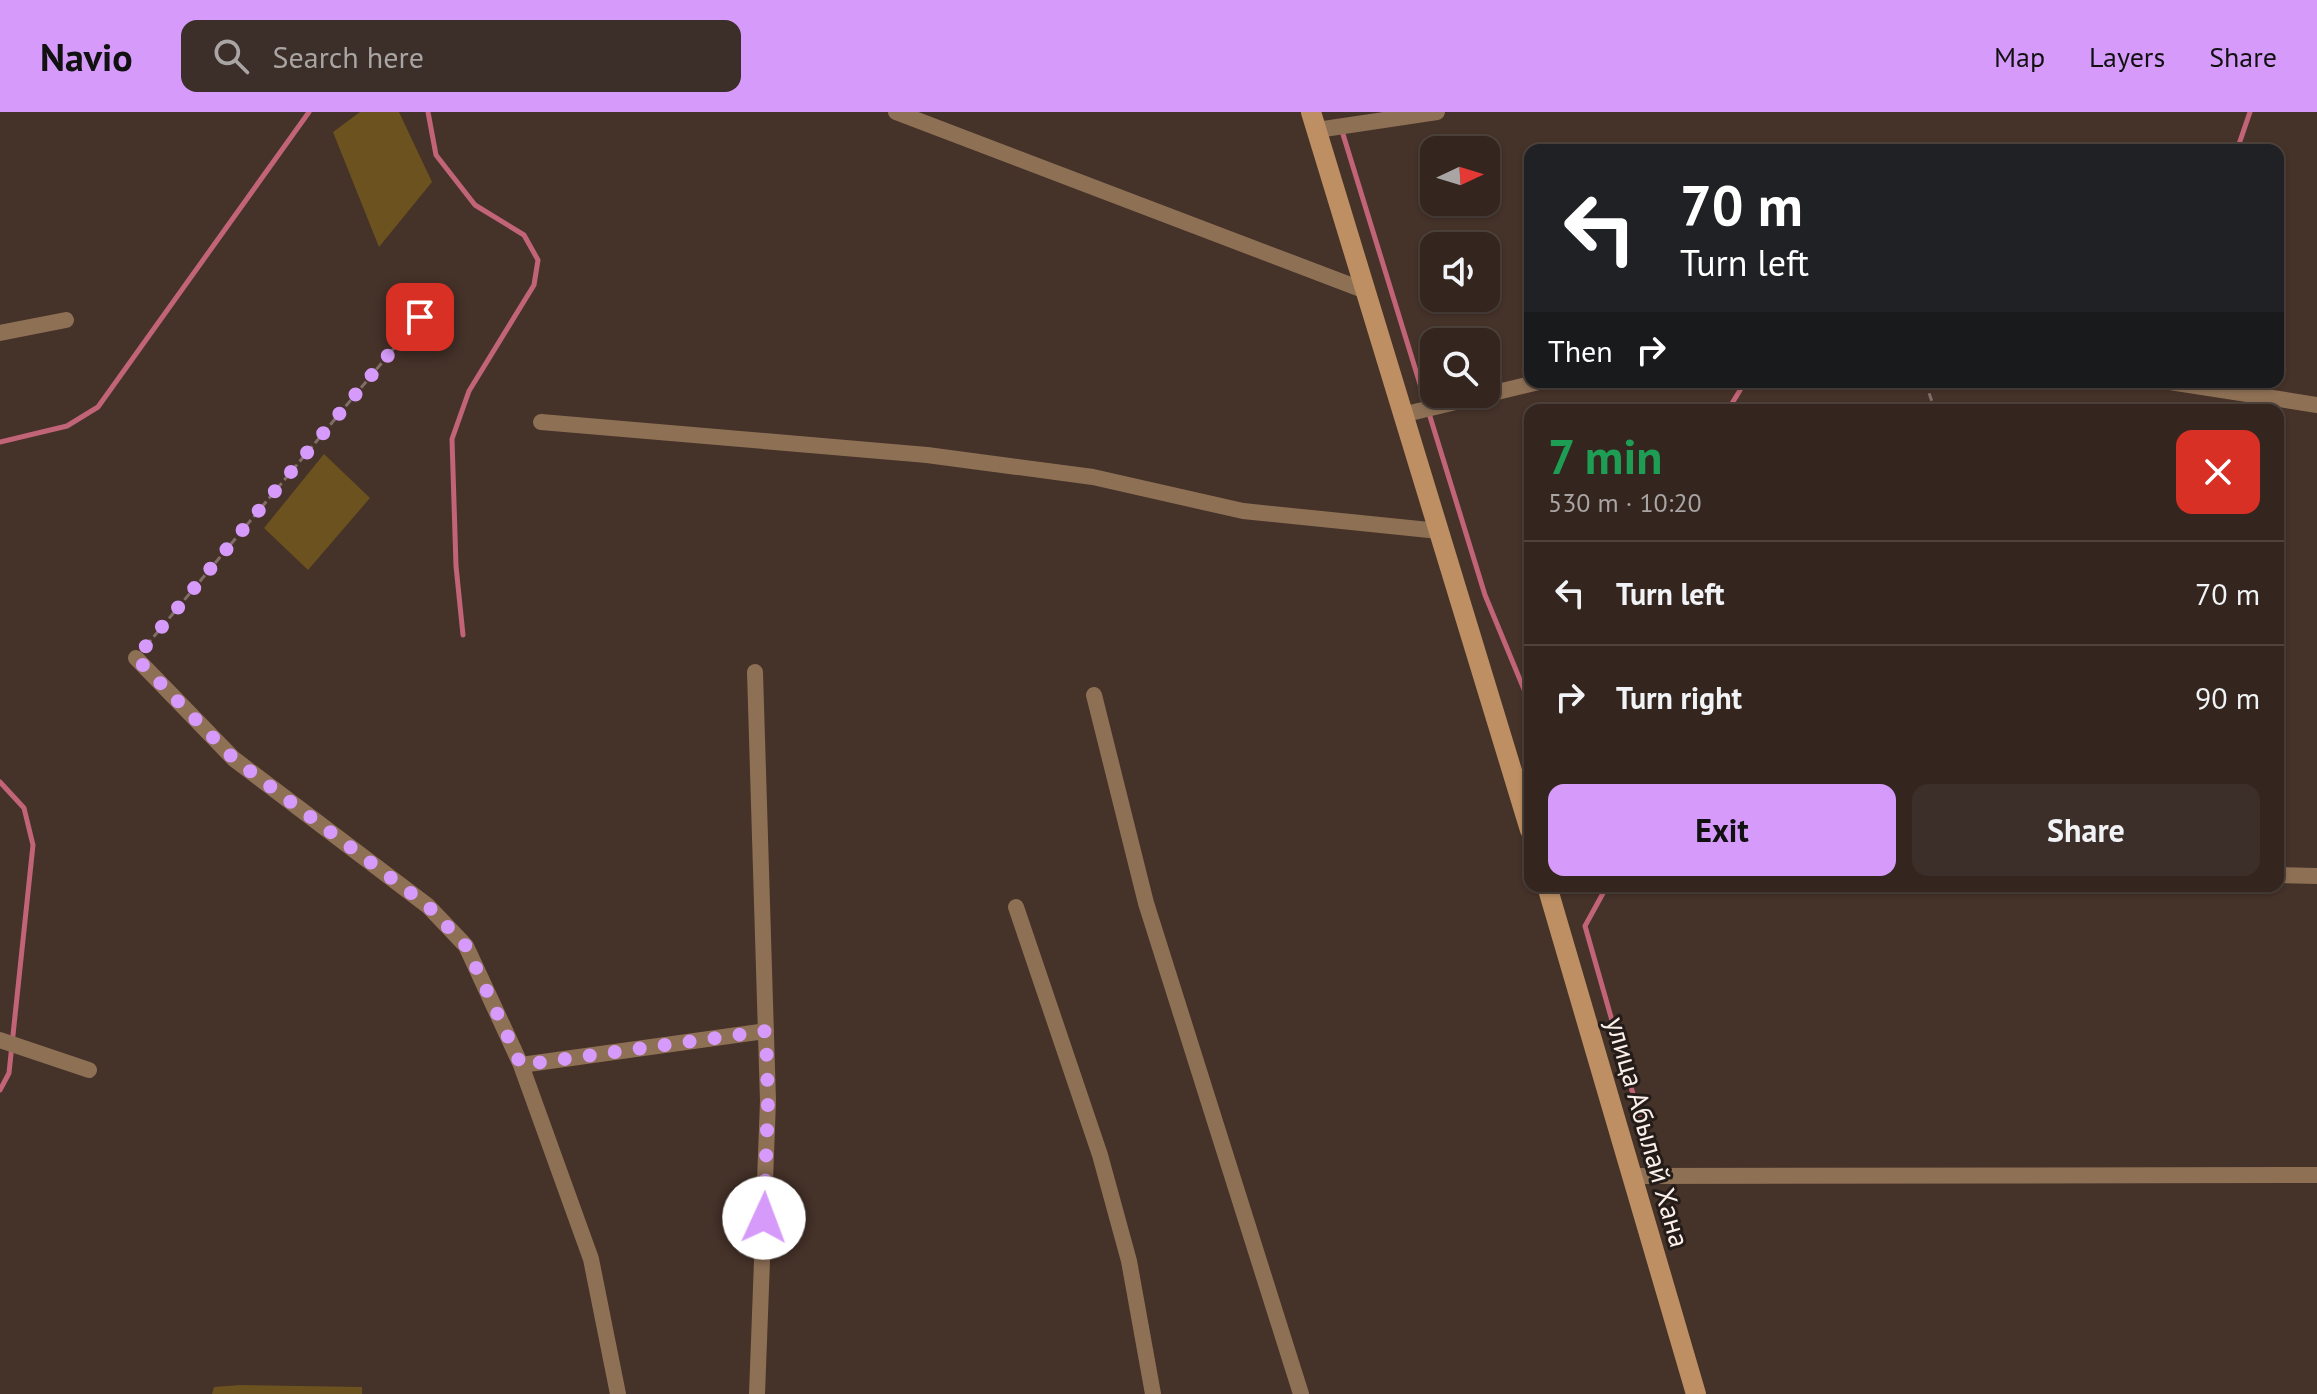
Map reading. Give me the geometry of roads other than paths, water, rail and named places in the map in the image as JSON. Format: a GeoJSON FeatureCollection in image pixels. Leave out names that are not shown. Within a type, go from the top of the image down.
{"type":"FeatureCollection","features":[{"type":"Feature","properties":{"kind":"main road"},"geometry":{"type":"LineString","coordinates":[[1314,121],[1406,414],[1524,810]]}},
{"type":"Feature","properties":{"kind":"main road","name":"улица Абылай Хана"},"geometry":{"type":"LineString","coordinates":[[1549,892],[1696,1394]]}},
{"type":"Feature","properties":{"kind":"street"},"geometry":{"type":"LineString","coordinates":[[896,112],[1366,291]]}},
{"type":"Feature","properties":{"kind":"street"},"geometry":{"type":"LineString","coordinates":[[1314,121],[1437,112]]}},
{"type":"Feature","properties":{"kind":"street"},"geometry":{"type":"LineString","coordinates":[[0,333],[66,320]]}},
{"type":"Feature","properties":{"kind":"street"},"geometry":{"type":"LineString","coordinates":[[1406,414],[1524,386]]}},
{"type":"Feature","properties":{"kind":"street"},"geometry":{"type":"LineString","coordinates":[[2208,388],[2317,405]]}},
{"type":"Feature","properties":{"kind":"street"},"geometry":{"type":"LineString","coordinates":[[541,422],[927,455],[1093,477],[1243,511],[1439,531]]}},
{"type":"Feature","properties":{"kind":"street"},"geometry":{"type":"LineString","coordinates":[[136,658],[234,759],[428,906],[466,946],[521,1065],[591,1259],[618,1394]]}},
{"type":"Feature","properties":{"kind":"street"},"geometry":{"type":"LineString","coordinates":[[755,672],[768,1101],[757,1394]]}},
{"type":"Feature","properties":{"kind":"street"},"geometry":{"type":"LineString","coordinates":[[1094,695],[1146,903],[1301,1394]]}},
{"type":"Feature","properties":{"kind":"street"},"geometry":{"type":"LineString","coordinates":[[2284,875],[2317,876]]}},
{"type":"Feature","properties":{"kind":"street"},"geometry":{"type":"LineString","coordinates":[[1016,907],[1100,1155],[1129,1261],[1153,1394]]}},
{"type":"Feature","properties":{"kind":"street"},"geometry":{"type":"LineString","coordinates":[[521,1065],[766,1031]]}},
{"type":"Feature","properties":{"kind":"street"},"geometry":{"type":"LineString","coordinates":[[0,1040],[89,1070]]}},
{"type":"Feature","properties":{"kind":"street"},"geometry":{"type":"LineString","coordinates":[[1632,1176],[2317,1175]]}},
{"type":"Feature","properties":{"kind":"waterway"},"geometry":{"type":"LineString","coordinates":[[0,442],[67,426],[98,407],[309,112]]}},
{"type":"Feature","properties":{"kind":"waterway"},"geometry":{"type":"LineString","coordinates":[[428,112],[436,155],[475,205],[524,235],[538,260],[534,285],[469,391],[452,439],[456,566],[463,635]]}},
{"type":"Feature","properties":{"kind":"waterway"},"geometry":{"type":"LineString","coordinates":[[2239,144],[2250,112]]}},
{"type":"Feature","properties":{"kind":"waterway"},"geometry":{"type":"LineString","coordinates":[[1342,131],[1485,595],[1524,689]]}},
{"type":"Feature","properties":{"kind":"waterway"},"geometry":{"type":"LineString","coordinates":[[1732,404],[1741,388]]}},
{"type":"Feature","properties":{"kind":"waterway"},"geometry":{"type":"LineString","coordinates":[[0,782],[24,808],[33,845],[9,1073],[0,1090]]}},
{"type":"Feature","properties":{"kind":"waterway"},"geometry":{"type":"LineString","coordinates":[[1604,892],[1585,926],[1649,1150]]}}]}
